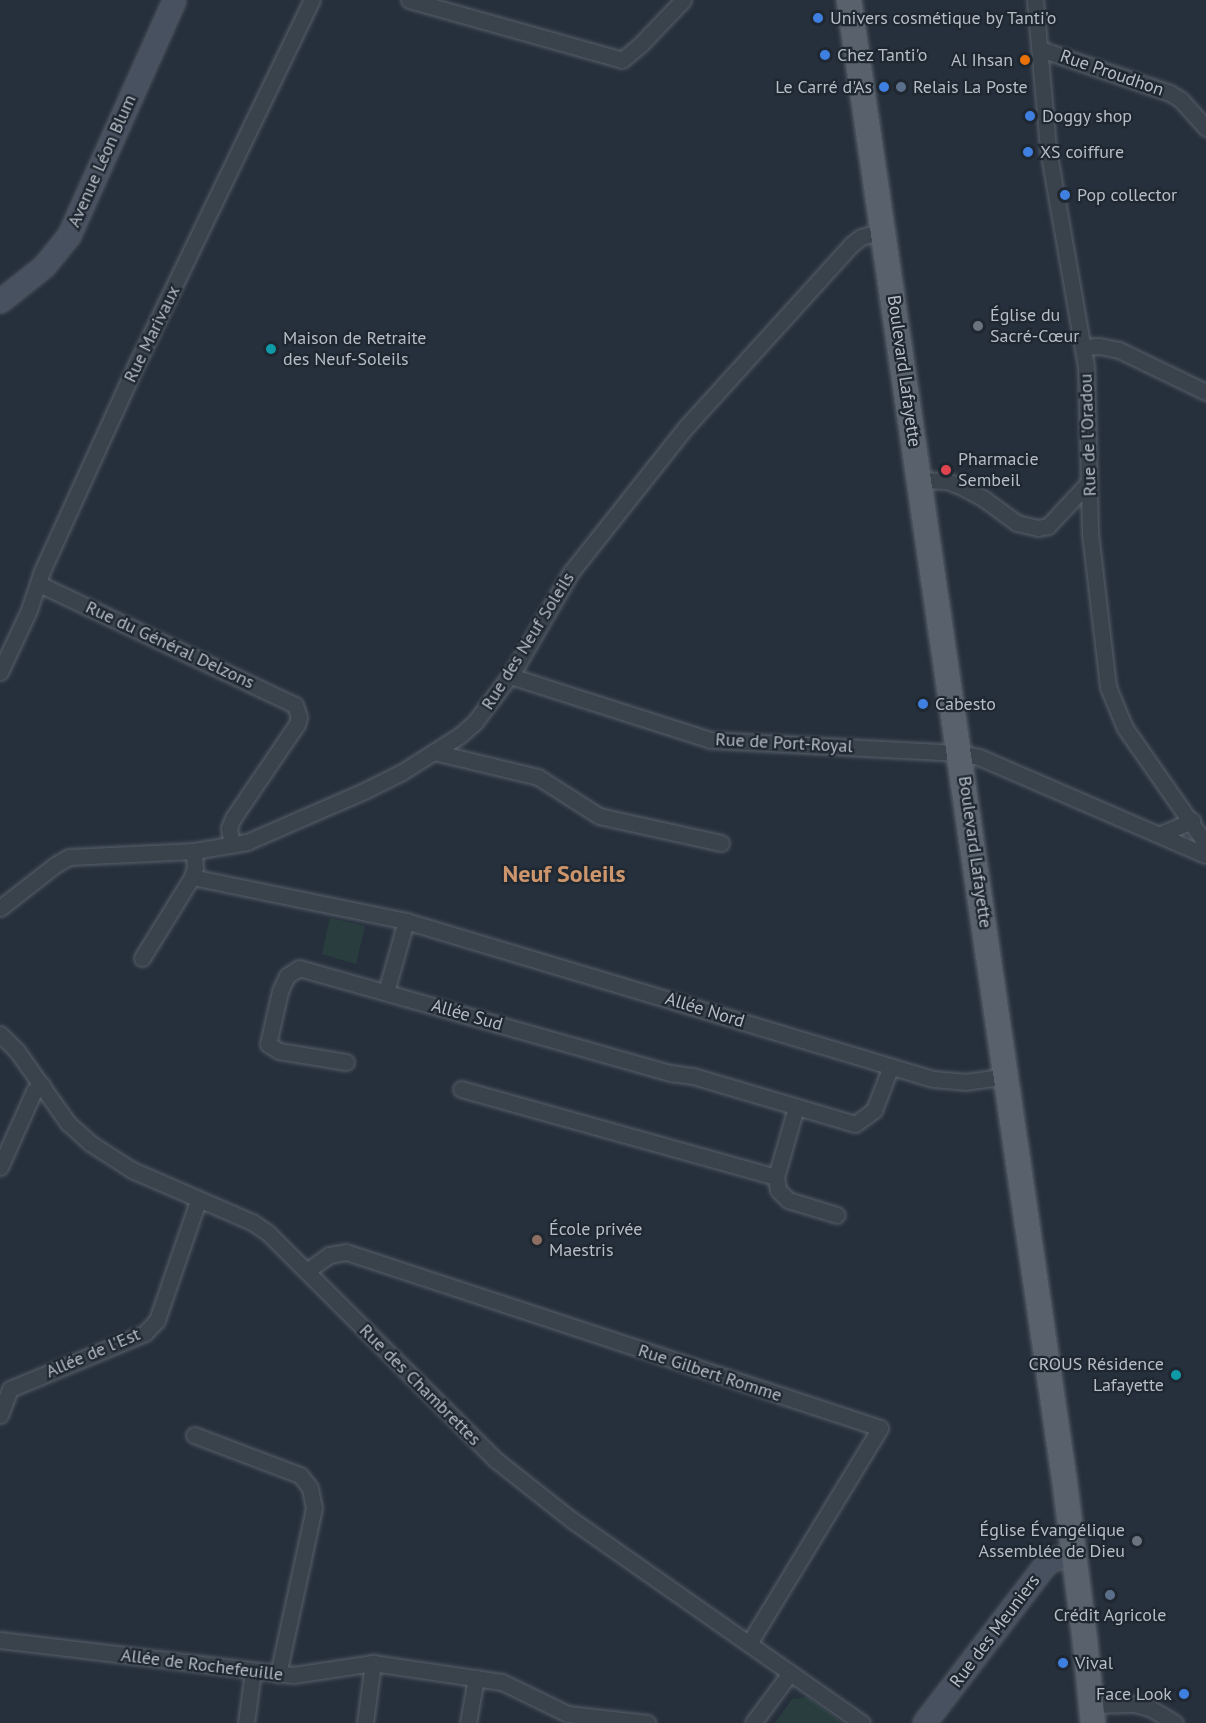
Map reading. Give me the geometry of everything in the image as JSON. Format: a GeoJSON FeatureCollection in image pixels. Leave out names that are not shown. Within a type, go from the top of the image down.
{"type":"FeatureCollection","features":[{"type":"Feature","properties":{"kind":"main road","name":"Avenue Léon Blum"},"geometry":{"type":"LineString","coordinates":[[0,301],[44,266],[72,229],[174,0]]}},
{"type":"Feature","properties":{"kind":"main road","name":"Boulevard Lafayette"},"geometry":{"type":"LineString","coordinates":[[849,0],[1075,1554],[1092,1714]]}},
{"type":"Feature","properties":{"kind":"main road","name":"Rue des Meuniers"},"geometry":{"type":"LineString","coordinates":[[924,1723],[1045,1565],[1053,1559],[1075,1554]]}},
{"type":"Feature","properties":{"kind":"street","name":"Rue Marivaux"},"geometry":{"type":"LineString","coordinates":[[0,672],[39,584],[42,571],[136,363],[312,0]]}},
{"type":"Feature","properties":{"kind":"street"},"geometry":{"type":"LineString","coordinates":[[409,0],[622,60],[641,45],[683,0]]}},
{"type":"Feature","properties":{"kind":"street","name":"Rue de l'Oradou"},"geometry":{"type":"LineString","coordinates":[[1035,0],[1048,149],[1084,347],[1096,600],[1104,667],[1112,703],[1125,728],[1206,843]]}},
{"type":"Feature","properties":{"kind":"street","name":"Rue Proudhon"},"geometry":{"type":"LineString","coordinates":[[1040,49],[1170,93],[1181,100],[1206,128]]}},
{"type":"Feature","properties":{"kind":"street","name":"Rue des Neuf Soleils"},"geometry":{"type":"LineString","coordinates":[[0,908],[55,865],[69,857],[194,851],[247,842],[364,791],[434,752],[475,722],[510,676],[571,572],[686,427],[852,244],[861,237],[884,231]]}},
{"type":"Feature","properties":{"kind":"street"},"geometry":{"type":"LineString","coordinates":[[1084,347],[1099,346],[1119,350],[1206,392]]}},
{"type":"Feature","properties":{"kind":"street"},"geometry":{"type":"LineString","coordinates":[[920,480],[947,481],[960,486],[984,499],[1017,523],[1038,528],[1048,526],[1089,482]]}},
{"type":"Feature","properties":{"kind":"street","name":"Rue du Général Delzons"},"geometry":{"type":"LineString","coordinates":[[39,584],[292,702],[298,711],[297,723],[233,818],[229,828],[232,845]]}},
{"type":"Feature","properties":{"kind":"street","name":"Rue de Port-Royal"},"geometry":{"type":"LineString","coordinates":[[510,676],[710,740],[960,753],[979,757],[1206,855]]}},
{"type":"Feature","properties":{"kind":"street"},"geometry":{"type":"LineString","coordinates":[[434,752],[538,777],[599,816],[721,843]]}},
{"type":"Feature","properties":{"kind":"street"},"geometry":{"type":"LineString","coordinates":[[1161,834],[1192,821]]}},
{"type":"Feature","properties":{"kind":"street"},"geometry":{"type":"LineString","coordinates":[[142,958],[192,877],[195,867],[194,851]]}},
{"type":"Feature","properties":{"kind":"street","name":"Allée Nord"},"geometry":{"type":"LineString","coordinates":[[192,877],[406,921],[948,1082],[1007,1076]]}},
{"type":"Feature","properties":{"kind":"street"},"geometry":{"type":"LineString","coordinates":[[386,992],[406,921]]}},
{"type":"Feature","properties":{"kind":"street","name":"Allée Sud"},"geometry":{"type":"LineString","coordinates":[[346,1062],[279,1051],[268,1044],[280,991],[287,976],[298,968],[855,1124],[874,1110],[891,1066]]}},
{"type":"Feature","properties":{"kind":"street","name":"Rue des Chambrettes"},"geometry":{"type":"LineString","coordinates":[[0,1034],[17,1051],[68,1123],[90,1143],[132,1170],[198,1201],[252,1222],[267,1232],[496,1460],[572,1520],[750,1642],[862,1723]]}},
{"type":"Feature","properties":{"kind":"street"},"geometry":{"type":"LineString","coordinates":[[0,1167],[34,1091],[42,1085]]}},
{"type":"Feature","properties":{"kind":"street"},"geometry":{"type":"LineString","coordinates":[[461,1089],[776,1177]]}},
{"type":"Feature","properties":{"kind":"street"},"geometry":{"type":"LineString","coordinates":[[796,1107],[776,1177],[778,1190],[788,1200],[837,1215]]}},
{"type":"Feature","properties":{"kind":"street","name":"Allée de l'Est"},"geometry":{"type":"LineString","coordinates":[[5,1388],[90,1357],[145,1333],[157,1320],[198,1201]]}},
{"type":"Feature","properties":{"kind":"street","name":"Rue Gilbert Romme"},"geometry":{"type":"LineString","coordinates":[[307,1271],[329,1255],[346,1252],[880,1428],[750,1642]]}},
{"type":"Feature","properties":{"kind":"street"},"geometry":{"type":"LineString","coordinates":[[0,1415],[5,1388]]}},
{"type":"Feature","properties":{"kind":"street"},"geometry":{"type":"LineString","coordinates":[[194,1435],[300,1475],[310,1488],[314,1508],[278,1674]]}},
{"type":"Feature","properties":{"kind":"street","name":"Allée de Rochefeuille"},"geometry":{"type":"LineString","coordinates":[[0,1640],[293,1675],[373,1663],[502,1682],[568,1714],[647,1723]]}},
{"type":"Feature","properties":{"kind":"street"},"geometry":{"type":"LineString","coordinates":[[365,1723],[373,1663]]}},
{"type":"Feature","properties":{"kind":"street"},"geometry":{"type":"LineString","coordinates":[[246,1723],[253,1671]]}},
{"type":"Feature","properties":{"kind":"street"},"geometry":{"type":"LineString","coordinates":[[753,1723],[790,1673]]}},
{"type":"Feature","properties":{"kind":"street"},"geometry":{"type":"LineString","coordinates":[[468,1723],[476,1678]]}},
{"type":"Feature","properties":{"kind":"street","name":"Boulevard Lafayette"},"geometry":{"type":"LineString","coordinates":[[1092,1714],[1134,1704],[1150,1708],[1175,1723]]}},
{"type":"Feature","properties":{"kind":"green space"},"geometry":{"type":"Polygon","coordinates":[[[330,918],[365,926],[356,964],[322,954],[330,918]]]}},
{"type":"Feature","properties":{"kind":"green space"},"geometry":{"type":"Polygon","coordinates":[[[807,1697],[843,1723],[775,1723],[792,1699],[807,1697]]]}},
{"type":"Feature","properties":{"kind":"place","name":"Univers cosmétique by Tanti'o"},"geometry":{"type":"Point","coordinates":[818,18]}},
{"type":"Feature","properties":{"kind":"place","name":"Chez Tanti'o"},"geometry":{"type":"Point","coordinates":[825,55]}},
{"type":"Feature","properties":{"kind":"place","name":"Al Ihsan"},"geometry":{"type":"Point","coordinates":[1025,60]}},
{"type":"Feature","properties":{"kind":"place","name":"Le Carré d'As"},"geometry":{"type":"Point","coordinates":[884,87]}},
{"type":"Feature","properties":{"kind":"place","name":"Relais La Poste"},"geometry":{"type":"Point","coordinates":[901,87]}},
{"type":"Feature","properties":{"kind":"place","name":"Doggy shop"},"geometry":{"type":"Point","coordinates":[1030,116]}},
{"type":"Feature","properties":{"kind":"place","name":"XS coiffure"},"geometry":{"type":"Point","coordinates":[1028,152]}},
{"type":"Feature","properties":{"kind":"place","name":"Pop collector"},"geometry":{"type":"Point","coordinates":[1065,195]}},
{"type":"Feature","properties":{"kind":"place","name":"Église du Sacré-Cœur"},"geometry":{"type":"Point","coordinates":[978,326]}},
{"type":"Feature","properties":{"kind":"place","name":"Maison de Retraite des Neuf-Soleils"},"geometry":{"type":"Point","coordinates":[271,349]}},
{"type":"Feature","properties":{"kind":"place","name":"Pharmacie Sembeil"},"geometry":{"type":"Point","coordinates":[946,470]}},
{"type":"Feature","properties":{"kind":"place","name":"Cabesto"},"geometry":{"type":"Point","coordinates":[923,704]}},
{"type":"Feature","properties":{"kind":"place","name":"École privée Maestris"},"geometry":{"type":"Point","coordinates":[537,1240]}},
{"type":"Feature","properties":{"kind":"place","name":"CROUS Résidence Lafayette"},"geometry":{"type":"Point","coordinates":[1176,1375]}},
{"type":"Feature","properties":{"kind":"place","name":"Église Évangélique Assemblée de Dieu"},"geometry":{"type":"Point","coordinates":[1137,1541]}},
{"type":"Feature","properties":{"kind":"place","name":"Crédit Agricole"},"geometry":{"type":"Point","coordinates":[1110,1595]}},
{"type":"Feature","properties":{"kind":"place","name":"Vival"},"geometry":{"type":"Point","coordinates":[1063,1663]}},
{"type":"Feature","properties":{"kind":"place","name":"Face Look"},"geometry":{"type":"Point","coordinates":[1184,1694]}},
{"type":"Feature","properties":{"kind":"district","name":"Neuf Soleils"},"geometry":{"type":"Point","coordinates":[564,874]}}]}
